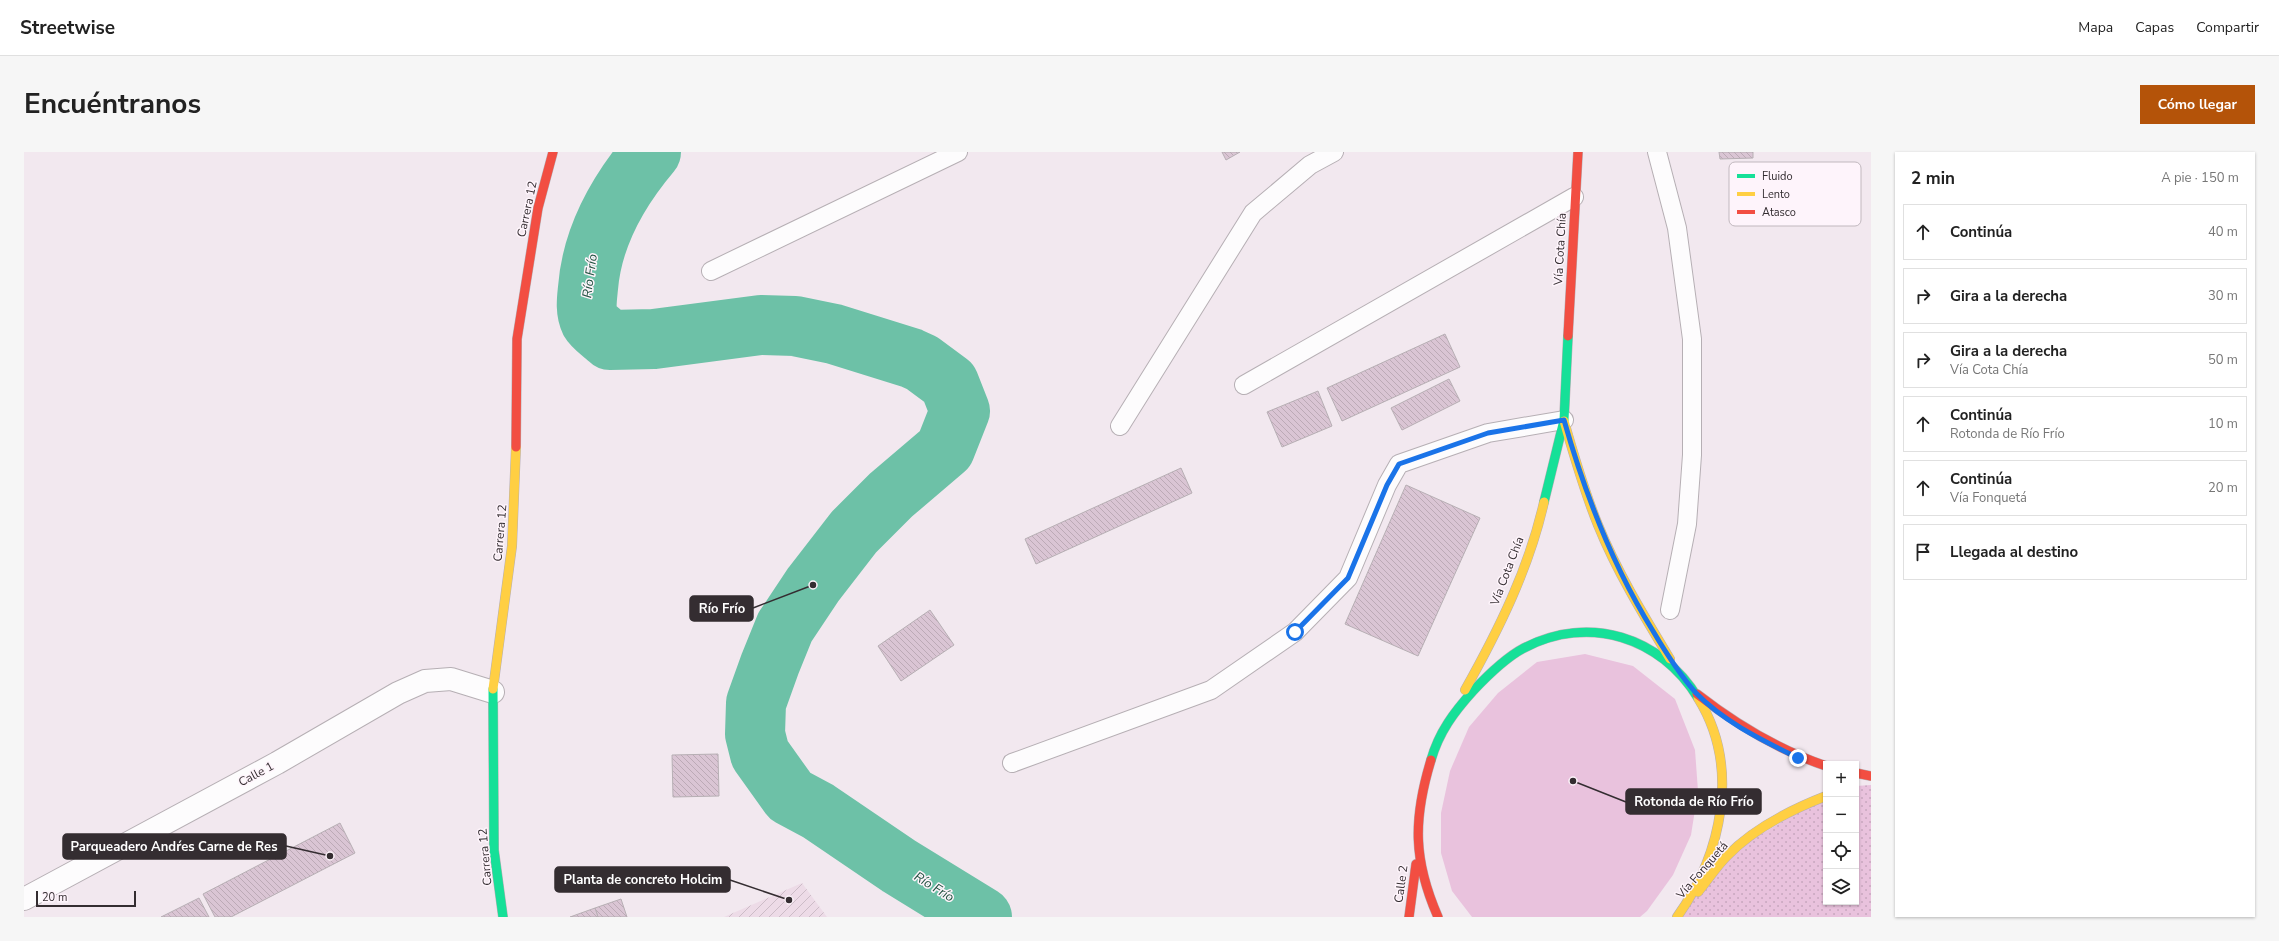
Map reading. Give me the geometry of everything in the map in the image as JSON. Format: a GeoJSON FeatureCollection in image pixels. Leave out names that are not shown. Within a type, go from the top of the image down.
{"type":"FeatureCollection","features":[{"type":"Feature","properties":{"kind":"main road","name":"Carrera 12"},"geometry":{"type":"LineString","coordinates":[[503,917],[494,850],[493,692],[513,539],[516,474],[517,339],[538,208],[552,152]]}},
{"type":"Feature","properties":{"kind":"main road","name":"Vía Cota Chía"},"geometry":{"type":"LineString","coordinates":[[1448,721],[1496,632],[1521,574],[1542,508],[1564,420],[1574,197],[1578,152]]}},
{"type":"Feature","properties":{"kind":"main road","name":"Vía Cota Chía"},"geometry":{"type":"LineString","coordinates":[[1564,420],[1578,470],[1604,539],[1637,605],[1676,669]]}},
{"type":"Feature","properties":{"kind":"main road"},"geometry":{"type":"LineString","coordinates":[[1438,917],[1423,878],[1417,855],[1417,818],[1424,780],[1436,745],[1448,721],[1490,675],[1512,656],[1534,643],[1563,635],[1588,632],[1613,634],[1655,651],[1676,669],[1697,694],[1728,719],[1762,740],[1798,758],[1823,765]]}},
{"type":"Feature","properties":{"kind":"main road"},"geometry":{"type":"LineString","coordinates":[[1678,916],[1698,884],[1711,854],[1719,829],[1722,808],[1724,781],[1714,727],[1697,694]]}},
{"type":"Feature","properties":{"kind":"main road"},"geometry":{"type":"LineString","coordinates":[[1859,774],[1871,776]]}},
{"type":"Feature","properties":{"kind":"main road","name":"Vía Fonquetá"},"geometry":{"type":"LineString","coordinates":[[1678,916],[1731,852],[1774,820],[1823,797]]}},
{"type":"Feature","properties":{"kind":"main road","name":"Calle 2"},"geometry":{"type":"LineString","coordinates":[[1409,917],[1417,855]]}},
{"type":"Feature","properties":{"kind":"street","name":"Calle 1"},"geometry":{"type":"LineString","coordinates":[[24,899],[277,763],[398,693],[426,681],[452,679],[493,692]]}},
{"type":"Feature","properties":{"kind":"lane"},"geometry":{"type":"LineString","coordinates":[[711,271],[958,152]]}},
{"type":"Feature","properties":{"kind":"lane"},"geometry":{"type":"LineString","coordinates":[[1120,426],[1253,213],[1310,165],[1334,152]]}},
{"type":"Feature","properties":{"kind":"lane"},"geometry":{"type":"LineString","coordinates":[[1657,152],[1677,228],[1692,338],[1692,456],[1687,524],[1670,610]]}},
{"type":"Feature","properties":{"kind":"lane"},"geometry":{"type":"LineString","coordinates":[[1244,386],[1574,197]]}},
{"type":"Feature","properties":{"kind":"lane"},"geometry":{"type":"LineString","coordinates":[[1012,763],[1211,690],[1295,632],[1348,578],[1387,485],[1399,464],[1488,433],[1564,420]]}},
{"type":"Feature","properties":{"kind":"shaded area"},"geometry":{"type":"Polygon","coordinates":[[[1585,654],[1633,666],[1675,699],[1695,750],[1698,791],[1691,835],[1673,875],[1647,911],[1640,917],[1472,917],[1452,891],[1441,853],[1441,813],[1450,771],[1469,727],[1498,693],[1537,662],[1585,654]]]}},
{"type":"Feature","properties":{"kind":"shaded area"},"geometry":{"type":"Polygon","coordinates":[[[1871,785],[1871,917],[1677,917],[1731,852],[1823,798],[1823,905],[1859,905],[1859,786],[1871,785]]]}},
{"type":"Feature","properties":{"kind":"shaded area"},"geometry":{"type":"Polygon","coordinates":[[[802,883],[827,917],[724,917],[802,883]]]}},
{"type":"Feature","properties":{"kind":"building"},"geometry":{"type":"Polygon","coordinates":[[[1222,152],[1240,152],[1226,160],[1222,152]]]}},
{"type":"Feature","properties":{"kind":"building"},"geometry":{"type":"Polygon","coordinates":[[[1719,152],[1753,152],[1753,158],[1720,159],[1719,152]]]}},
{"type":"Feature","properties":{"kind":"building"},"geometry":{"type":"Polygon","coordinates":[[[1445,334],[1460,367],[1342,421],[1327,388],[1445,334]]]}},
{"type":"Feature","properties":{"kind":"building"},"geometry":{"type":"Polygon","coordinates":[[[1449,379],[1460,401],[1402,430],[1391,408],[1449,379]]]}},
{"type":"Feature","properties":{"kind":"building"},"geometry":{"type":"Polygon","coordinates":[[[1318,391],[1332,426],[1282,447],[1267,412],[1318,391]]]}},
{"type":"Feature","properties":{"kind":"building"},"geometry":{"type":"Polygon","coordinates":[[[1181,468],[1192,493],[1036,564],[1025,539],[1181,468]]]}},
{"type":"Feature","properties":{"kind":"building"},"geometry":{"type":"Polygon","coordinates":[[[1406,485],[1480,518],[1418,656],[1345,624],[1406,485]]]}},
{"type":"Feature","properties":{"kind":"building"},"geometry":{"type":"Polygon","coordinates":[[[930,610],[954,645],[901,681],[878,646],[930,610]]]}},
{"type":"Feature","properties":{"kind":"building"},"geometry":{"type":"Polygon","coordinates":[[[718,754],[719,796],[673,797],[672,755],[718,754]]]}},
{"type":"Feature","properties":{"kind":"building"},"geometry":{"type":"Polygon","coordinates":[[[340,823],[355,853],[231,917],[215,917],[203,894],[340,823]]]}},
{"type":"Feature","properties":{"kind":"building"},"geometry":{"type":"Polygon","coordinates":[[[199,898],[209,917],[161,917],[199,898]]]}},
{"type":"Feature","properties":{"kind":"building"},"geometry":{"type":"Polygon","coordinates":[[[621,899],[627,917],[598,917],[595,908],[621,899]]]}},
{"type":"Feature","properties":{"kind":"building"},"geometry":{"type":"Polygon","coordinates":[[[595,908],[598,917],[570,917],[595,908]]]}},
{"type":"Feature","properties":{"kind":"waterway","name":"Río Frío"},"geometry":{"type":"LineString","coordinates":[[651,152],[628,183],[609,216],[601,233],[591,269],[587,300],[588,317],[594,326],[610,340],[654,339],[761,325],[795,326],[834,334],[911,358],[922,363],[949,383],[960,411],[945,449],[891,495],[854,532],[813,585],[785,627],[770,664],[756,703],[755,734],[760,754],[790,796],[818,811],[899,866],[982,917]]}},
{"type":"Feature","properties":{"kind":"traffic: fast"},"geometry":{"type":"LineString","coordinates":[[1544,502],[1564,420],[1568,336]]}},
{"type":"Feature","properties":{"kind":"traffic: fast"},"geometry":{"type":"LineString","coordinates":[[1431,760],[1438,740],[1448,723],[1466,699],[1479,685],[1497,667],[1517,652],[1549,638],[1573,633],[1598,633],[1622,637],[1644,646],[1664,660],[1683,677],[1698,698]]}},
{"type":"Feature","properties":{"kind":"traffic: fast"},"geometry":{"type":"LineString","coordinates":[[493,689],[494,850],[503,917]]}},
{"type":"Feature","properties":{"kind":"traffic: slow"},"geometry":{"type":"LineString","coordinates":[[1564,421],[1575,460],[1605,542],[1631,594],[1670,659]]}},
{"type":"Feature","properties":{"kind":"traffic: slow"},"geometry":{"type":"LineString","coordinates":[[493,689],[512,546],[516,447]]}},
{"type":"Feature","properties":{"kind":"traffic: slow"},"geometry":{"type":"LineString","coordinates":[[1465,690],[1501,622],[1511,599],[1530,551],[1544,502]]}},
{"type":"Feature","properties":{"kind":"traffic: slow"},"geometry":{"type":"LineString","coordinates":[[1677,917],[1693,892],[1705,866],[1715,838],[1720,810],[1722,781],[1719,752],[1711,725],[1698,698]]}},
{"type":"Feature","properties":{"kind":"traffic: slow"},"geometry":{"type":"LineString","coordinates":[[1698,892],[1723,860],[1749,837],[1761,828],[1799,807],[1824,797]]}},
{"type":"Feature","properties":{"kind":"traffic: jam"},"geometry":{"type":"LineString","coordinates":[[516,447],[517,339],[538,208],[553,152]]}},
{"type":"Feature","properties":{"kind":"traffic: jam"},"geometry":{"type":"LineString","coordinates":[[1568,336],[1578,152]]}},
{"type":"Feature","properties":{"kind":"traffic: jam"},"geometry":{"type":"LineString","coordinates":[[1697,694],[1758,736],[1808,760],[1823,765]]}},
{"type":"Feature","properties":{"kind":"traffic: jam"},"geometry":{"type":"LineString","coordinates":[[1431,760],[1421,801],[1418,839],[1424,877],[1438,917]]}},
{"type":"Feature","properties":{"kind":"traffic: jam"},"geometry":{"type":"LineString","coordinates":[[1859,774],[1871,776]]}},
{"type":"Feature","properties":{"kind":"traffic: jam"},"geometry":{"type":"LineString","coordinates":[[1409,917],[1416,864]]}},
{"type":"Feature","properties":{"kind":"place","name":"Río Frío"},"geometry":{"type":"Point","coordinates":[813,585]}},
{"type":"Feature","properties":{"kind":"place","name":"Rotonda de Río Frío"},"geometry":{"type":"Point","coordinates":[1573,781]}},
{"type":"Feature","properties":{"kind":"place","name":"Parqueadero Andŕes Carne de Res"},"geometry":{"type":"Point","coordinates":[330,856]}},
{"type":"Feature","properties":{"kind":"place","name":"Planta de concreto Holcim"},"geometry":{"type":"Point","coordinates":[789,900]}},
{"type":"Feature","properties":{"kind":"route"},"geometry":{"type":"LineString","coordinates":[[1295,632],[1348,578],[1387,485],[1399,464],[1488,433],[1564,420],[1578,470],[1604,539],[1637,605],[1676,669],[1697,694],[1728,719],[1762,740],[1798,758]]}}]}
